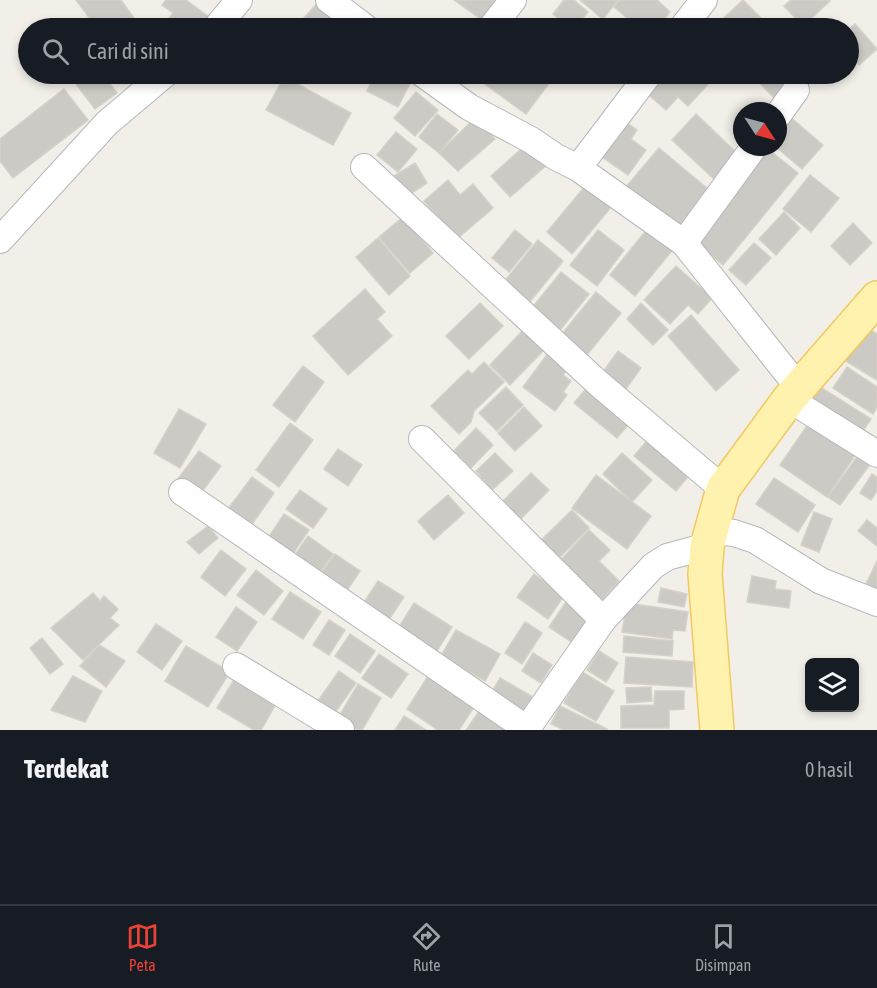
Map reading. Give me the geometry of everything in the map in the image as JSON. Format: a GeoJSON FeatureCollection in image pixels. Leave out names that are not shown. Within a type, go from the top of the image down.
{"type":"FeatureCollection","features":[{"type":"Feature","properties":{"kind":"main road"},"geometry":{"type":"LineString","coordinates":[[717,730],[705,574],[709,538],[723,489],[794,394],[871,315]]}},
{"type":"Feature","properties":{"kind":"street"},"geometry":{"type":"LineString","coordinates":[[224,18],[239,0]]}},
{"type":"Feature","properties":{"kind":"street"},"geometry":{"type":"LineString","coordinates":[[329,0],[353,18]]}},
{"type":"Feature","properties":{"kind":"street"},"geometry":{"type":"LineString","coordinates":[[499,18],[513,0]]}},
{"type":"Feature","properties":{"kind":"street"},"geometry":{"type":"LineString","coordinates":[[690,18],[704,0]]}},
{"type":"Feature","properties":{"kind":"street"},"geometry":{"type":"LineString","coordinates":[[0,240],[107,123],[153,84]]}},
{"type":"Feature","properties":{"kind":"street"},"geometry":{"type":"LineString","coordinates":[[452,84],[469,107],[578,168],[684,243],[794,394],[877,454]]}},
{"type":"Feature","properties":{"kind":"street"},"geometry":{"type":"LineString","coordinates":[[578,168],[641,84]]}},
{"type":"Feature","properties":{"kind":"street"},"geometry":{"type":"LineString","coordinates":[[787,102],[796,90]]}},
{"type":"Feature","properties":{"kind":"street"},"geometry":{"type":"LineString","coordinates":[[684,243],[747,156]]}},
{"type":"Feature","properties":{"kind":"street"},"geometry":{"type":"LineString","coordinates":[[364,167],[610,393],[723,489]]}},
{"type":"Feature","properties":{"kind":"street"},"geometry":{"type":"LineString","coordinates":[[422,439],[603,620]]}},
{"type":"Feature","properties":{"kind":"street"},"geometry":{"type":"LineString","coordinates":[[182,492],[526,730],[603,620],[660,560],[709,538],[734,533],[755,540],[821,581],[877,603]]}},
{"type":"Feature","properties":{"kind":"street"},"geometry":{"type":"LineString","coordinates":[[236,666],[341,730]]}},
{"type":"Feature","properties":{"kind":"building"},"geometry":{"type":"Polygon","coordinates":[[[76,0],[121,0],[134,18],[90,18],[76,0]]]}},
{"type":"Feature","properties":{"kind":"building"},"geometry":{"type":"Polygon","coordinates":[[[166,0],[186,0],[210,18],[169,18],[173,13],[162,5],[166,0]]]}},
{"type":"Feature","properties":{"kind":"building"},"geometry":{"type":"Polygon","coordinates":[[[320,0],[336,12],[331,18],[304,18],[320,0]]]}},
{"type":"Feature","properties":{"kind":"building"},"geometry":{"type":"Polygon","coordinates":[[[454,0],[500,0],[488,18],[479,18],[454,0]]]}},
{"type":"Feature","properties":{"kind":"building"},"geometry":{"type":"Polygon","coordinates":[[[564,0],[574,0],[588,12],[583,18],[558,18],[553,14],[564,0]]]}},
{"type":"Feature","properties":{"kind":"building"},"geometry":{"type":"Polygon","coordinates":[[[580,0],[618,0],[602,18],[580,0]]]}},
{"type":"Feature","properties":{"kind":"building"},"geometry":{"type":"Polygon","coordinates":[[[620,0],[657,0],[670,12],[665,18],[627,18],[614,7],[620,0]]]}},
{"type":"Feature","properties":{"kind":"building"},"geometry":{"type":"Polygon","coordinates":[[[743,0],[761,18],[724,18],[743,0]]]}},
{"type":"Feature","properties":{"kind":"building"},"geometry":{"type":"Polygon","coordinates":[[[791,0],[830,0],[812,18],[795,18],[784,6],[791,0]]]}},
{"type":"Feature","properties":{"kind":"building"},"geometry":{"type":"Polygon","coordinates":[[[336,12],[344,18],[331,18],[336,12]]]}},
{"type":"Feature","properties":{"kind":"building"},"geometry":{"type":"Polygon","coordinates":[[[859,29],[877,49],[859,65],[859,29]]]}},
{"type":"Feature","properties":{"kind":"building"},"geometry":{"type":"Polygon","coordinates":[[[76,84],[110,84],[117,93],[95,109],[76,84]]]}},
{"type":"Feature","properties":{"kind":"building"},"geometry":{"type":"Polygon","coordinates":[[[280,84],[297,84],[351,113],[333,145],[266,110],[280,84]]]}},
{"type":"Feature","properties":{"kind":"building"},"geometry":{"type":"Polygon","coordinates":[[[370,84],[410,84],[398,107],[367,91],[370,84]]]}},
{"type":"Feature","properties":{"kind":"building"},"geometry":{"type":"Polygon","coordinates":[[[485,84],[548,84],[526,114],[485,84]]]}},
{"type":"Feature","properties":{"kind":"building"},"geometry":{"type":"Polygon","coordinates":[[[649,84],[708,84],[688,106],[678,97],[666,110],[643,90],[649,84]]]}},
{"type":"Feature","properties":{"kind":"building"},"geometry":{"type":"Polygon","coordinates":[[[761,84],[791,84],[775,99],[761,84]]]}},
{"type":"Feature","properties":{"kind":"building"},"geometry":{"type":"Polygon","coordinates":[[[64,89],[88,120],[13,178],[0,161],[0,139],[64,89]]]}},
{"type":"Feature","properties":{"kind":"building"},"geometry":{"type":"Polygon","coordinates":[[[416,92],[438,110],[415,136],[394,118],[416,92]]]}},
{"type":"Feature","properties":{"kind":"building"},"geometry":{"type":"Polygon","coordinates":[[[437,114],[458,130],[439,153],[419,137],[437,114]]]}},
{"type":"Feature","properties":{"kind":"building"},"geometry":{"type":"Polygon","coordinates":[[[696,114],[733,149],[733,156],[738,156],[716,181],[672,140],[696,114]]]}},
{"type":"Feature","properties":{"kind":"building"},"geometry":{"type":"Polygon","coordinates":[[[789,116],[823,145],[802,169],[787,156],[787,118],[789,116]]]}},
{"type":"Feature","properties":{"kind":"building"},"geometry":{"type":"Polygon","coordinates":[[[476,117],[495,139],[458,171],[439,153],[476,117]]]}},
{"type":"Feature","properties":{"kind":"building"},"geometry":{"type":"Polygon","coordinates":[[[620,118],[637,130],[631,139],[646,150],[628,175],[595,152],[620,118]]]}},
{"type":"Feature","properties":{"kind":"building"},"geometry":{"type":"Polygon","coordinates":[[[396,132],[417,149],[398,172],[377,155],[396,132]]]}},
{"type":"Feature","properties":{"kind":"building"},"geometry":{"type":"Polygon","coordinates":[[[528,143],[547,165],[510,197],[491,176],[528,143]]]}},
{"type":"Feature","properties":{"kind":"building"},"geometry":{"type":"Polygon","coordinates":[[[659,148],[714,194],[682,230],[626,187],[659,148]]]}},
{"type":"Feature","properties":{"kind":"building"},"geometry":{"type":"Polygon","coordinates":[[[762,156],[777,156],[798,173],[723,265],[694,241],[762,156]]]}},
{"type":"Feature","properties":{"kind":"building"},"geometry":{"type":"Polygon","coordinates":[[[415,163],[427,183],[407,196],[394,176],[415,163]]]}},
{"type":"Feature","properties":{"kind":"building"},"geometry":{"type":"Polygon","coordinates":[[[810,175],[839,198],[811,232],[783,209],[810,175]]]}},
{"type":"Feature","properties":{"kind":"building"},"geometry":{"type":"Polygon","coordinates":[[[591,179],[617,200],[572,254],[547,232],[591,179]]]}},
{"type":"Feature","properties":{"kind":"building"},"geometry":{"type":"Polygon","coordinates":[[[448,180],[460,195],[473,184],[493,208],[457,239],[424,201],[448,180]]]}},
{"type":"Feature","properties":{"kind":"building"},"geometry":{"type":"Polygon","coordinates":[[[784,212],[800,228],[776,255],[759,239],[784,212]]]}},
{"type":"Feature","properties":{"kind":"building"},"geometry":{"type":"Polygon","coordinates":[[[403,217],[433,253],[410,273],[379,237],[403,217]]]}},
{"type":"Feature","properties":{"kind":"building"},"geometry":{"type":"Polygon","coordinates":[[[853,223],[872,243],[850,265],[831,246],[853,223]]]}},
{"type":"Feature","properties":{"kind":"building"},"geometry":{"type":"Polygon","coordinates":[[[649,227],[674,248],[635,296],[610,275],[649,227]]]}},
{"type":"Feature","properties":{"kind":"building"},"geometry":{"type":"Polygon","coordinates":[[[515,230],[532,244],[509,272],[492,258],[515,230]]]}},
{"type":"Feature","properties":{"kind":"building"},"geometry":{"type":"Polygon","coordinates":[[[598,230],[624,250],[597,286],[570,265],[598,230]]]}},
{"type":"Feature","properties":{"kind":"building"},"geometry":{"type":"Polygon","coordinates":[[[378,238],[410,276],[389,295],[356,257],[378,238]]]}},
{"type":"Feature","properties":{"kind":"building"},"geometry":{"type":"Polygon","coordinates":[[[538,240],[563,261],[524,309],[499,288],[538,240]]]}},
{"type":"Feature","properties":{"kind":"building"},"geometry":{"type":"Polygon","coordinates":[[[754,243],[771,258],[746,285],[729,270],[754,243]]]}},
{"type":"Feature","properties":{"kind":"building"},"geometry":{"type":"Polygon","coordinates":[[[676,266],[712,298],[698,314],[688,305],[670,324],[644,300],[676,266]]]}},
{"type":"Feature","properties":{"kind":"building"},"geometry":{"type":"Polygon","coordinates":[[[561,272],[589,294],[556,335],[528,313],[561,272]]]}},
{"type":"Feature","properties":{"kind":"building"},"geometry":{"type":"Polygon","coordinates":[[[365,289],[385,312],[377,319],[392,336],[348,375],[313,336],[365,289]]]}},
{"type":"Feature","properties":{"kind":"building"},"geometry":{"type":"Polygon","coordinates":[[[596,292],[621,313],[582,361],[557,340],[596,292]]]}},
{"type":"Feature","properties":{"kind":"building"},"geometry":{"type":"Polygon","coordinates":[[[480,303],[503,326],[469,359],[446,336],[480,303]]]}},
{"type":"Feature","properties":{"kind":"building"},"geometry":{"type":"Polygon","coordinates":[[[641,303],[668,330],[653,345],[627,319],[641,303]]]}},
{"type":"Feature","properties":{"kind":"building"},"geometry":{"type":"Polygon","coordinates":[[[691,315],[739,370],[716,391],[668,336],[691,315]]]}},
{"type":"Feature","properties":{"kind":"building"},"geometry":{"type":"Polygon","coordinates":[[[865,326],[877,334],[877,380],[844,360],[865,326]]]}},
{"type":"Feature","properties":{"kind":"building"},"geometry":{"type":"Polygon","coordinates":[[[525,328],[546,348],[510,385],[490,365],[525,328]]]}},
{"type":"Feature","properties":{"kind":"building"},"geometry":{"type":"Polygon","coordinates":[[[618,351],[641,368],[623,393],[600,376],[618,351]]]}},
{"type":"Feature","properties":{"kind":"building"},"geometry":{"type":"Polygon","coordinates":[[[549,352],[569,367],[563,375],[571,381],[563,392],[567,395],[555,411],[523,387],[549,352]]]}},
{"type":"Feature","properties":{"kind":"building"},"geometry":{"type":"Polygon","coordinates":[[[484,362],[504,382],[474,411],[471,422],[459,434],[431,406],[468,370],[472,374],[484,362]]]}},
{"type":"Feature","properties":{"kind":"building"},"geometry":{"type":"Polygon","coordinates":[[[303,366],[324,382],[295,422],[273,405],[303,366]]]}},
{"type":"Feature","properties":{"kind":"building"},"geometry":{"type":"Polygon","coordinates":[[[847,367],[877,387],[877,407],[873,414],[833,388],[847,367]]]}},
{"type":"Feature","properties":{"kind":"building"},"geometry":{"type":"Polygon","coordinates":[[[590,384],[634,418],[617,438],[574,403],[590,384]]]}},
{"type":"Feature","properties":{"kind":"building"},"geometry":{"type":"Polygon","coordinates":[[[506,387],[523,405],[497,431],[479,413],[506,387]]]}},
{"type":"Feature","properties":{"kind":"building"},"geometry":{"type":"Polygon","coordinates":[[[820,387],[871,419],[859,437],[808,406],[820,387]]]}},
{"type":"Feature","properties":{"kind":"building"},"geometry":{"type":"Polygon","coordinates":[[[524,407],[542,426],[515,451],[498,433],[524,407]]]}},
{"type":"Feature","properties":{"kind":"building"},"geometry":{"type":"Polygon","coordinates":[[[179,409],[206,424],[180,468],[154,453],[179,409]]]}},
{"type":"Feature","properties":{"kind":"building"},"geometry":{"type":"Polygon","coordinates":[[[811,420],[858,451],[827,497],[780,465],[811,420]]]}},
{"type":"Feature","properties":{"kind":"building"},"geometry":{"type":"Polygon","coordinates":[[[290,423],[313,440],[279,487],[256,470],[290,423]]]}},
{"type":"Feature","properties":{"kind":"building"},"geometry":{"type":"Polygon","coordinates":[[[476,428],[493,445],[471,468],[454,451],[476,428]]]}},
{"type":"Feature","properties":{"kind":"building"},"geometry":{"type":"Polygon","coordinates":[[[650,437],[692,472],[676,491],[634,456],[650,437]]]}},
{"type":"Feature","properties":{"kind":"building"},"geometry":{"type":"Polygon","coordinates":[[[338,449],[362,465],[348,486],[324,469],[338,449]]]}},
{"type":"Feature","properties":{"kind":"building"},"geometry":{"type":"Polygon","coordinates":[[[199,451],[221,466],[196,500],[174,484],[199,451]]]}},
{"type":"Feature","properties":{"kind":"building"},"geometry":{"type":"Polygon","coordinates":[[[495,453],[513,471],[492,490],[476,471],[495,453]]]}},
{"type":"Feature","properties":{"kind":"building"},"geometry":{"type":"Polygon","coordinates":[[[622,453],[652,480],[632,502],[603,474],[622,453]]]}},
{"type":"Feature","properties":{"kind":"building"},"geometry":{"type":"Polygon","coordinates":[[[859,454],[871,463],[840,505],[828,497],[859,454]]]}},
{"type":"Feature","properties":{"kind":"building"},"geometry":{"type":"Polygon","coordinates":[[[531,473],[549,490],[513,527],[495,509],[531,473]]]}},
{"type":"Feature","properties":{"kind":"building"},"geometry":{"type":"Polygon","coordinates":[[[872,474],[877,477],[877,491],[871,500],[860,493],[872,474]]]}},
{"type":"Feature","properties":{"kind":"building"},"geometry":{"type":"Polygon","coordinates":[[[596,475],[651,516],[627,549],[572,508],[596,475]]]}},
{"type":"Feature","properties":{"kind":"building"},"geometry":{"type":"Polygon","coordinates":[[[252,477],[274,493],[245,534],[222,517],[252,477]]]}},
{"type":"Feature","properties":{"kind":"building"},"geometry":{"type":"Polygon","coordinates":[[[774,478],[815,505],[798,532],[756,504],[774,478]]]}},
{"type":"Feature","properties":{"kind":"building"},"geometry":{"type":"Polygon","coordinates":[[[300,490],[327,509],[313,528],[286,509],[300,490]]]}},
{"type":"Feature","properties":{"kind":"building"},"geometry":{"type":"Polygon","coordinates":[[[448,495],[464,513],[434,540],[418,521],[448,495]]]}},
{"type":"Feature","properties":{"kind":"building"},"geometry":{"type":"Polygon","coordinates":[[[572,510],[589,528],[553,564],[535,546],[572,510]]]}},
{"type":"Feature","properties":{"kind":"building"},"geometry":{"type":"Polygon","coordinates":[[[814,512],[832,519],[819,552],[801,545],[814,512]]]}},
{"type":"Feature","properties":{"kind":"building"},"geometry":{"type":"Polygon","coordinates":[[[284,514],[309,530],[286,564],[262,547],[284,514]]]}},
{"type":"Feature","properties":{"kind":"building"},"geometry":{"type":"Polygon","coordinates":[[[867,520],[877,528],[877,546],[858,531],[867,520]]]}},
{"type":"Feature","properties":{"kind":"building"},"geometry":{"type":"Polygon","coordinates":[[[208,526],[218,538],[199,554],[187,542],[208,526]]]}},
{"type":"Feature","properties":{"kind":"building"},"geometry":{"type":"Polygon","coordinates":[[[589,530],[610,550],[599,561],[619,581],[596,606],[555,566],[589,530]]]}},
{"type":"Feature","properties":{"kind":"building"},"geometry":{"type":"Polygon","coordinates":[[[308,536],[333,554],[313,582],[288,565],[308,536]]]}},
{"type":"Feature","properties":{"kind":"building"},"geometry":{"type":"Polygon","coordinates":[[[221,550],[246,569],[225,596],[201,577],[221,550]]]}},
{"type":"Feature","properties":{"kind":"building"},"geometry":{"type":"Polygon","coordinates":[[[335,554],[360,571],[340,601],[314,583],[335,554]]]}},
{"type":"Feature","properties":{"kind":"building"},"geometry":{"type":"Polygon","coordinates":[[[877,561],[877,590],[866,584],[877,561]]]}},
{"type":"Feature","properties":{"kind":"building"},"geometry":{"type":"Polygon","coordinates":[[[256,570],[283,591],[264,615],[237,595],[256,570]]]}},
{"type":"Feature","properties":{"kind":"building"},"geometry":{"type":"Polygon","coordinates":[[[534,574],[564,596],[548,619],[517,597],[534,574]]]}},
{"type":"Feature","properties":{"kind":"building"},"geometry":{"type":"Polygon","coordinates":[[[752,576],[776,581],[775,589],[791,591],[789,608],[747,602],[752,576]]]}},
{"type":"Feature","properties":{"kind":"building"},"geometry":{"type":"Polygon","coordinates":[[[378,581],[404,597],[386,624],[361,607],[378,581]]]}},
{"type":"Feature","properties":{"kind":"building"},"geometry":{"type":"Polygon","coordinates":[[[661,588],[687,594],[684,607],[658,602],[661,588]]]}},
{"type":"Feature","properties":{"kind":"building"},"geometry":{"type":"Polygon","coordinates":[[[290,592],[321,612],[303,639],[272,619],[290,592]]]}},
{"type":"Feature","properties":{"kind":"building"},"geometry":{"type":"Polygon","coordinates":[[[93,593],[100,601],[104,596],[118,609],[110,618],[119,625],[83,660],[51,628],[93,593]]]}},
{"type":"Feature","properties":{"kind":"building"},"geometry":{"type":"Polygon","coordinates":[[[566,602],[590,619],[573,643],[549,627],[566,602]]]}},
{"type":"Feature","properties":{"kind":"building"},"geometry":{"type":"Polygon","coordinates":[[[414,603],[452,627],[435,654],[397,630],[414,603]]]}},
{"type":"Feature","properties":{"kind":"building"},"geometry":{"type":"Polygon","coordinates":[[[627,603],[688,612],[685,631],[673,630],[672,639],[622,632],[627,603]]]}},
{"type":"Feature","properties":{"kind":"building"},"geometry":{"type":"Polygon","coordinates":[[[236,607],[257,622],[237,651],[216,637],[236,607]]]}},
{"type":"Feature","properties":{"kind":"building"},"geometry":{"type":"Polygon","coordinates":[[[329,620],[345,630],[329,655],[313,645],[329,620]]]}},
{"type":"Feature","properties":{"kind":"building"},"geometry":{"type":"Polygon","coordinates":[[[525,622],[542,633],[522,664],[505,653],[525,622]]]}},
{"type":"Feature","properties":{"kind":"building"},"geometry":{"type":"Polygon","coordinates":[[[156,624],[182,641],[162,670],[137,652],[156,624]]]}},
{"type":"Feature","properties":{"kind":"building"},"geometry":{"type":"Polygon","coordinates":[[[456,630],[500,654],[485,681],[441,656],[456,630]]]}},
{"type":"Feature","properties":{"kind":"building"},"geometry":{"type":"Polygon","coordinates":[[[350,634],[375,651],[360,673],[335,656],[350,634]]]}},
{"type":"Feature","properties":{"kind":"building"},"geometry":{"type":"Polygon","coordinates":[[[624,636],[673,641],[672,656],[623,652],[624,636]]]}},
{"type":"Feature","properties":{"kind":"building"},"geometry":{"type":"Polygon","coordinates":[[[42,638],[63,664],[50,674],[30,648],[42,638]]]}},
{"type":"Feature","properties":{"kind":"building"},"geometry":{"type":"Polygon","coordinates":[[[99,645],[125,661],[106,687],[80,666],[99,645]]]}},
{"type":"Feature","properties":{"kind":"building"},"geometry":{"type":"Polygon","coordinates":[[[186,646],[230,672],[208,707],[165,681],[186,646]]]}},
{"type":"Feature","properties":{"kind":"building"},"geometry":{"type":"Polygon","coordinates":[[[599,651],[618,663],[606,682],[587,670],[599,651]]]}},
{"type":"Feature","properties":{"kind":"building"},"geometry":{"type":"Polygon","coordinates":[[[533,653],[552,665],[541,683],[522,671],[533,653]]]}},
{"type":"Feature","properties":{"kind":"building"},"geometry":{"type":"Polygon","coordinates":[[[379,654],[408,674],[391,698],[362,678],[379,654]]]}},
{"type":"Feature","properties":{"kind":"building"},"geometry":{"type":"Polygon","coordinates":[[[626,657],[693,662],[692,687],[624,683],[626,657]]]}},
{"type":"Feature","properties":{"kind":"building"},"geometry":{"type":"Polygon","coordinates":[[[339,671],[356,683],[332,717],[315,705],[339,671]]]}},
{"type":"Feature","properties":{"kind":"building"},"geometry":{"type":"Polygon","coordinates":[[[582,672],[614,691],[596,721],[564,703],[582,672]]]}},
{"type":"Feature","properties":{"kind":"building"},"geometry":{"type":"Polygon","coordinates":[[[73,676],[102,691],[85,722],[51,710],[73,676]]]}},
{"type":"Feature","properties":{"kind":"building"},"geometry":{"type":"Polygon","coordinates":[[[428,676],[474,707],[459,730],[438,730],[407,709],[428,676]]]}},
{"type":"Feature","properties":{"kind":"building"},"geometry":{"type":"Polygon","coordinates":[[[235,678],[277,702],[261,730],[254,730],[217,708],[235,678]]]}},
{"type":"Feature","properties":{"kind":"building"},"geometry":{"type":"Polygon","coordinates":[[[500,678],[533,697],[521,716],[489,697],[500,678]]]}},
{"type":"Feature","properties":{"kind":"building"},"geometry":{"type":"Polygon","coordinates":[[[358,684],[381,698],[362,730],[357,730],[338,718],[358,684]]]}},
{"type":"Feature","properties":{"kind":"building"},"geometry":{"type":"Polygon","coordinates":[[[651,687],[652,701],[627,703],[626,688],[651,687]]]}},
{"type":"Feature","properties":{"kind":"building"},"geometry":{"type":"Polygon","coordinates":[[[655,691],[684,691],[684,709],[669,710],[669,728],[621,728],[621,706],[654,705],[655,691]]]}},
{"type":"Feature","properties":{"kind":"building"},"geometry":{"type":"Polygon","coordinates":[[[560,706],[607,729],[564,730],[551,724],[560,706]]]}},
{"type":"Feature","properties":{"kind":"building"},"geometry":{"type":"Polygon","coordinates":[[[480,710],[508,730],[466,730],[480,710]]]}},
{"type":"Feature","properties":{"kind":"building"},"geometry":{"type":"Polygon","coordinates":[[[404,716],[426,730],[395,730],[404,716]]]}}]}
